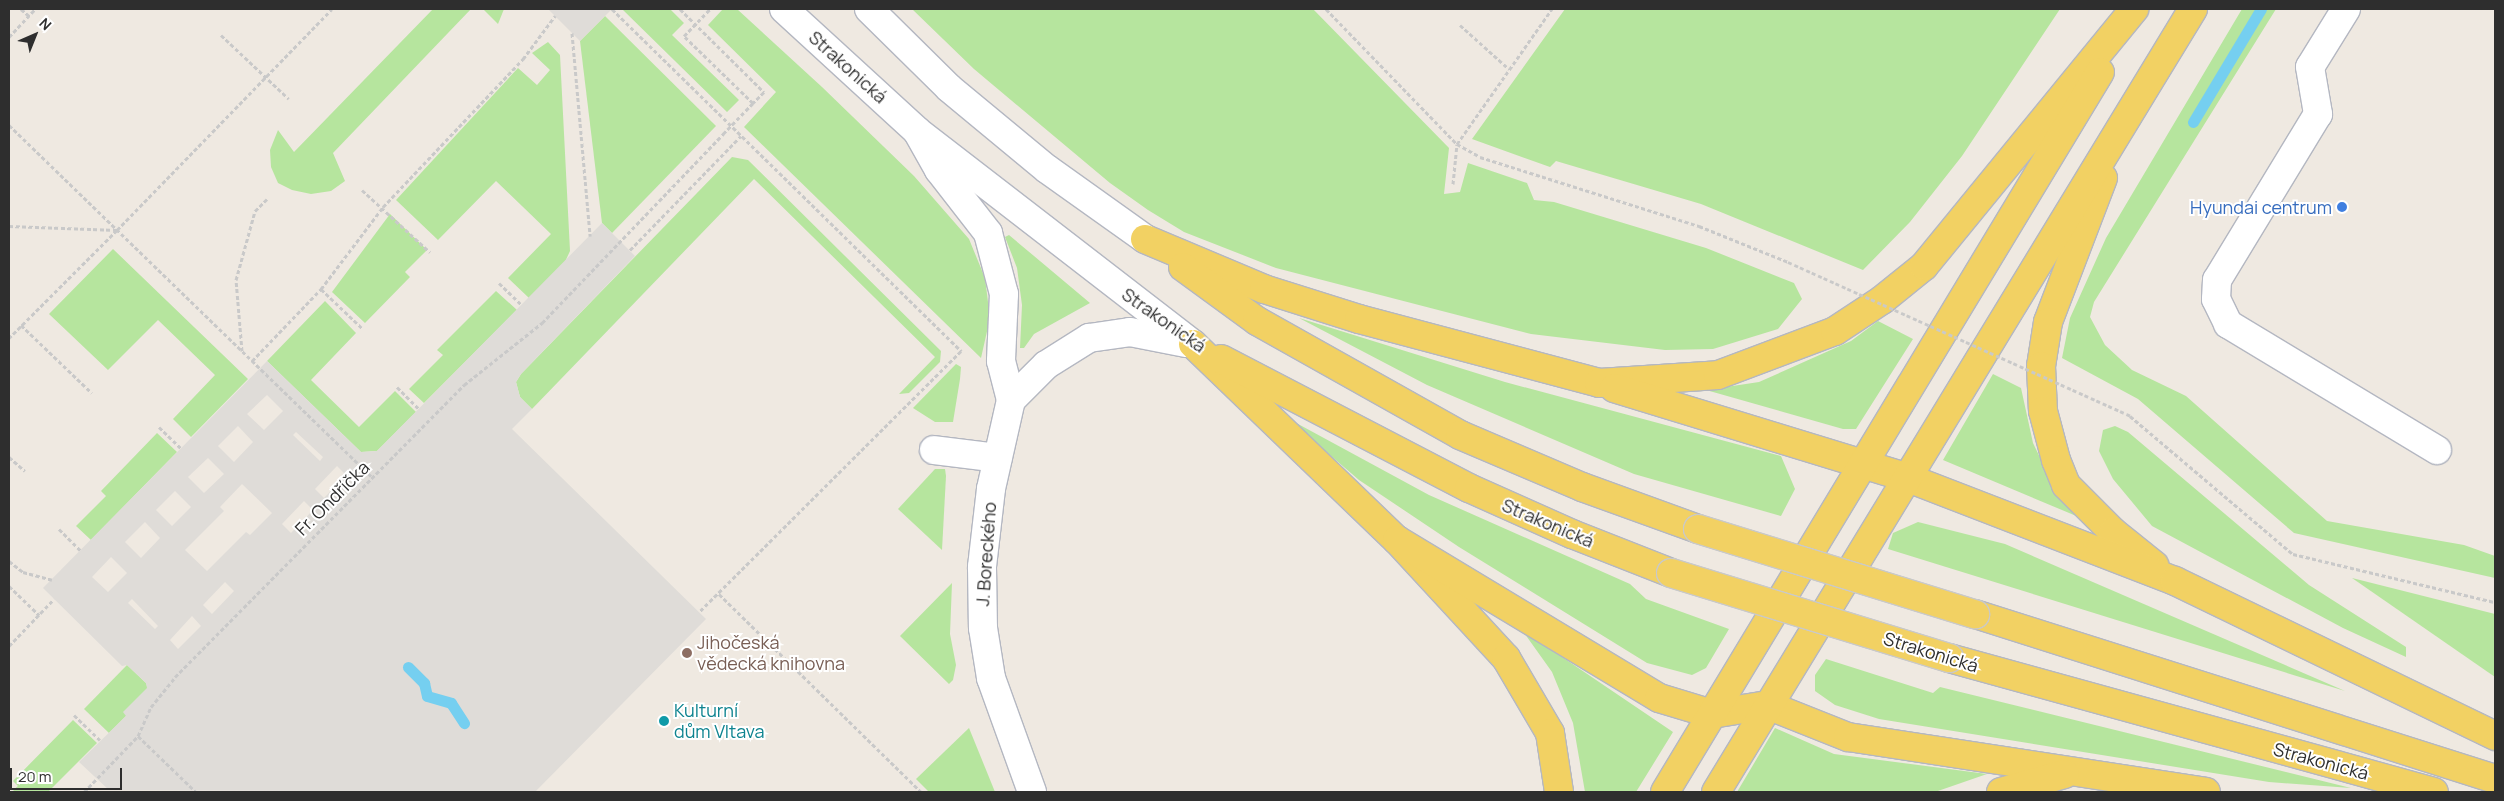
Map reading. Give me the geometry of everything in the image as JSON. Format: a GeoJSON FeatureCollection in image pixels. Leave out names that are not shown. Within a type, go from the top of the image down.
{"type":"FeatureCollection","features":[{"type":"Feature","properties":{"kind":"main road"},"geometry":{"type":"LineString","coordinates":[[1599,383],[1718,375],[1834,331],[1882,300],[1924,266],[2134,9]]}},
{"type":"Feature","properties":{"kind":"main road"},"geometry":{"type":"LineString","coordinates":[[1665,792],[1861,464],[2138,9]]}},
{"type":"Feature","properties":{"kind":"main road"},"geometry":{"type":"LineString","coordinates":[[1716,792],[1767,705],[1908,478],[2128,110],[2193,9]]}},
{"type":"Feature","properties":{"kind":"main road"},"geometry":{"type":"LineString","coordinates":[[2128,110],[2048,322],[2041,366],[2043,411],[2066,485],[2114,532],[2174,581]]}},
{"type":"Feature","properties":{"kind":"main road"},"geometry":{"type":"LineString","coordinates":[[1145,239],[1264,289],[1360,319],[1599,383],[1908,478],[2174,581],[2495,736]]}},
{"type":"Feature","properties":{"kind":"main road","name":"Strakonická"},"geometry":{"type":"LineString","coordinates":[[1145,239],[1257,321],[1460,435],[1582,487],[1698,529],[1974,614],[2495,779]]}},
{"type":"Feature","properties":{"kind":"main road"},"geometry":{"type":"LineString","coordinates":[[1193,344],[1397,540],[1506,658],[1550,734],[1559,792]]}},
{"type":"Feature","properties":{"kind":"main road","name":"Strakonická"},"geometry":{"type":"LineString","coordinates":[[1193,344],[1469,488],[1572,534],[1671,573],[1949,658],[2434,792]]}},
{"type":"Feature","properties":{"kind":"main road"},"geometry":{"type":"LineString","coordinates":[[1397,540],[1659,698],[1712,714],[1767,705],[1848,737],[2206,792]]}},
{"type":"Feature","properties":{"kind":"main road"},"geometry":{"type":"LineString","coordinates":[[1741,666],[1767,705]]}},
{"type":"Feature","properties":{"kind":"main road"},"geometry":{"type":"LineString","coordinates":[[2000,792],[2073,771]]}},
{"type":"Feature","properties":{"kind":"street","name":"Strakonická"},"geometry":{"type":"LineString","coordinates":[[784,9],[917,131],[1193,344]]}},
{"type":"Feature","properties":{"kind":"street","name":"Strakonická"},"geometry":{"type":"LineString","coordinates":[[869,9],[950,88],[1047,169],[1145,239]]}},
{"type":"Feature","properties":{"kind":"street"},"geometry":{"type":"LineString","coordinates":[[2346,9],[2310,67],[2318,114],[2217,280],[2216,300],[2228,324],[2437,450]]}},
{"type":"Feature","properties":{"kind":"street","name":"J. Boreckého"},"geometry":{"type":"LineString","coordinates":[[917,131],[939,170],[988,233],[1004,294],[1001,360],[1011,400],[998,458],[982,566],[983,628],[991,678],[1032,792]]}},
{"type":"Feature","properties":{"kind":"street"},"geometry":{"type":"LineString","coordinates":[[1011,400],[1046,365],[1089,338],[1130,332],[1193,344]]}},
{"type":"Feature","properties":{"kind":"street"},"geometry":{"type":"LineString","coordinates":[[934,450],[998,458]]}},
{"type":"Feature","properties":{"kind":"path"},"geometry":{"type":"LineString","coordinates":[[21,9],[29,16]]}},
{"type":"Feature","properties":{"kind":"path"},"geometry":{"type":"LineString","coordinates":[[9,37],[36,9]]}},
{"type":"Feature","properties":{"kind":"path"},"geometry":{"type":"LineString","coordinates":[[9,338],[332,9]]}},
{"type":"Feature","properties":{"kind":"path"},"geometry":{"type":"LineString","coordinates":[[612,9],[961,350],[699,612]]}},
{"type":"Feature","properties":{"kind":"path","name":"Fr. Ondříčka"},"geometry":{"type":"LineString","coordinates":[[84,792],[138,736],[161,692],[464,385],[542,322],[764,92],[680,9]]}},
{"type":"Feature","properties":{"kind":"path"},"geometry":{"type":"LineString","coordinates":[[710,9],[684,36],[753,103]]}},
{"type":"Feature","properties":{"kind":"path"},"geometry":{"type":"LineString","coordinates":[[1326,9],[1457,144],[1507,168],[1699,226],[1788,262],[2130,416],[2293,554],[2495,602]]}},
{"type":"Feature","properties":{"kind":"path"},"geometry":{"type":"LineString","coordinates":[[1453,184],[1457,144],[1552,9]]}},
{"type":"Feature","properties":{"kind":"path"},"geometry":{"type":"LineString","coordinates":[[252,361],[321,289],[383,207],[522,59],[555,16]]}},
{"type":"Feature","properties":{"kind":"path"},"geometry":{"type":"LineString","coordinates":[[1460,25],[1509,69]]}},
{"type":"Feature","properties":{"kind":"path"},"geometry":{"type":"LineString","coordinates":[[572,33],[590,236]]}},
{"type":"Feature","properties":{"kind":"path"},"geometry":{"type":"LineString","coordinates":[[221,36],[288,99]]}},
{"type":"Feature","properties":{"kind":"path"},"geometry":{"type":"LineString","coordinates":[[9,125],[372,477]]}},
{"type":"Feature","properties":{"kind":"path"},"geometry":{"type":"LineString","coordinates":[[630,250],[742,136]]}},
{"type":"Feature","properties":{"kind":"path"},"geometry":{"type":"LineString","coordinates":[[362,190],[383,207],[430,252]]}},
{"type":"Feature","properties":{"kind":"path"},"geometry":{"type":"LineString","coordinates":[[242,352],[236,280],[255,211],[267,199]]}},
{"type":"Feature","properties":{"kind":"path"},"geometry":{"type":"LineString","coordinates":[[9,226],[116,230]]}},
{"type":"Feature","properties":{"kind":"path"},"geometry":{"type":"LineString","coordinates":[[499,283],[522,305]]}},
{"type":"Feature","properties":{"kind":"path"},"geometry":{"type":"LineString","coordinates":[[321,289],[363,329]]}},
{"type":"Feature","properties":{"kind":"path"},"geometry":{"type":"LineString","coordinates":[[22,325],[92,393]]}},
{"type":"Feature","properties":{"kind":"path"},"geometry":{"type":"LineString","coordinates":[[397,387],[419,409]]}},
{"type":"Feature","properties":{"kind":"path"},"geometry":{"type":"LineString","coordinates":[[159,426],[181,448]]}},
{"type":"Feature","properties":{"kind":"path"},"geometry":{"type":"LineString","coordinates":[[9,457],[25,471]]}},
{"type":"Feature","properties":{"kind":"path"},"geometry":{"type":"LineString","coordinates":[[59,528],[81,551]]}},
{"type":"Feature","properties":{"kind":"path"},"geometry":{"type":"LineString","coordinates":[[9,561],[23,572],[52,580]]}},
{"type":"Feature","properties":{"kind":"path"},"geometry":{"type":"LineString","coordinates":[[9,586],[39,615]]}},
{"type":"Feature","properties":{"kind":"path"},"geometry":{"type":"LineString","coordinates":[[718,594],[921,792]]}},
{"type":"Feature","properties":{"kind":"path"},"geometry":{"type":"LineString","coordinates":[[9,646],[54,599]]}},
{"type":"Feature","properties":{"kind":"path"},"geometry":{"type":"LineString","coordinates":[[74,715],[100,740]]}},
{"type":"Feature","properties":{"kind":"path"},"geometry":{"type":"LineString","coordinates":[[138,736],[196,792]]}},
{"type":"Feature","properties":{"kind":"green space"},"geometry":{"type":"Polygon","coordinates":[[[433,9],[471,9],[333,153],[345,181],[331,191],[311,194],[292,190],[278,183],[271,167],[270,150],[278,130],[294,152],[433,9]]]}},
{"type":"Feature","properties":{"kind":"green space"},"geometry":{"type":"Polygon","coordinates":[[[483,9],[504,9],[498,24],[483,9]]]}},
{"type":"Feature","properties":{"kind":"green space"},"geometry":{"type":"Polygon","coordinates":[[[622,9],[670,9],[684,23],[672,35],[739,100],[727,112],[622,9]]]}},
{"type":"Feature","properties":{"kind":"green space"},"geometry":{"type":"Polygon","coordinates":[[[723,9],[737,9],[822,87],[914,176],[969,239],[985,278],[990,318],[981,358],[744,127],[776,92],[708,25],[723,9]]]}},
{"type":"Feature","properties":{"kind":"green space"},"geometry":{"type":"Polygon","coordinates":[[[912,9],[1313,9],[1449,148],[1444,194],[1460,192],[1468,163],[1527,183],[1534,200],[1554,202],[1706,248],[1794,283],[1802,299],[1778,329],[1713,349],[1665,350],[1531,334],[1276,268],[1184,232],[1148,210],[1110,183],[974,69],[912,9]]]}},
{"type":"Feature","properties":{"kind":"green space"},"geometry":{"type":"Polygon","coordinates":[[[1565,9],[2060,9],[1962,156],[1910,222],[1863,270],[1701,204],[1556,161],[1550,167],[1472,139],[1565,9]]]}},
{"type":"Feature","properties":{"kind":"green space"},"geometry":{"type":"Polygon","coordinates":[[[2242,9],[2276,9],[2094,302],[2090,317],[2105,345],[2132,370],[2186,396],[2327,521],[2464,545],[2495,556],[2495,578],[2294,533],[2138,399],[2062,358],[2070,318],[2106,238],[2242,9]]]}},
{"type":"Feature","properties":{"kind":"green space"},"geometry":{"type":"Polygon","coordinates":[[[605,16],[716,126],[612,233],[602,223],[580,41],[605,16]]]}},
{"type":"Feature","properties":{"kind":"green space"},"geometry":{"type":"Polygon","coordinates":[[[548,42],[560,55],[570,251],[564,264],[529,298],[508,278],[551,234],[496,181],[438,240],[396,200],[518,68],[537,85],[550,70],[532,53],[548,42]]]}},
{"type":"Feature","properties":{"kind":"green space"},"geometry":{"type":"Polygon","coordinates":[[[732,157],[748,160],[941,351],[940,362],[909,393],[899,394],[935,357],[754,179],[532,409],[520,397],[516,382],[521,374],[732,157]]]}},
{"type":"Feature","properties":{"kind":"green space"},"geometry":{"type":"Polygon","coordinates":[[[390,214],[427,250],[405,272],[410,277],[365,323],[332,292],[390,214]]]}},
{"type":"Feature","properties":{"kind":"green space"},"geometry":{"type":"Polygon","coordinates":[[[1009,235],[1090,303],[1034,334],[1024,348],[1020,348],[1022,305],[1017,268],[1005,237],[1009,235]]]}},
{"type":"Feature","properties":{"kind":"green space"},"geometry":{"type":"Polygon","coordinates":[[[113,249],[248,379],[191,437],[173,419],[215,375],[158,320],[108,370],[49,314],[113,249]]]}},
{"type":"Feature","properties":{"kind":"green space"},"geometry":{"type":"Polygon","coordinates":[[[496,291],[517,310],[424,403],[409,389],[443,355],[437,350],[496,291]]]}},
{"type":"Feature","properties":{"kind":"green space"},"geometry":{"type":"Polygon","coordinates":[[[325,301],[356,333],[311,380],[359,427],[395,391],[416,412],[377,451],[361,452],[267,361],[325,301]]]}},
{"type":"Feature","properties":{"kind":"green space"},"geometry":{"type":"Polygon","coordinates":[[[1299,318],[1505,382],[1781,456],[1795,489],[1781,516],[1634,474],[1427,385],[1299,318]]]}},
{"type":"Feature","properties":{"kind":"green space"},"geometry":{"type":"Polygon","coordinates":[[[1878,321],[1913,339],[1856,429],[1843,429],[1706,390],[1759,382],[1851,341],[1878,321]]]}},
{"type":"Feature","properties":{"kind":"green space"},"geometry":{"type":"Polygon","coordinates":[[[956,364],[961,367],[953,422],[935,422],[913,408],[956,364]]]}},
{"type":"Feature","properties":{"kind":"green space"},"geometry":{"type":"Polygon","coordinates":[[[1993,374],[2021,388],[2033,443],[2060,499],[2081,518],[1943,460],[1993,374]]]}},
{"type":"Feature","properties":{"kind":"green space"},"geometry":{"type":"Polygon","coordinates":[[[1287,418],[1429,495],[1630,584],[1646,599],[1729,629],[1706,668],[1692,675],[1647,663],[1459,547],[1359,480],[1287,418]]]}},
{"type":"Feature","properties":{"kind":"green space"},"geometry":{"type":"Polygon","coordinates":[[[2115,426],[2128,432],[2309,585],[2406,647],[2406,657],[2343,628],[2152,526],[2113,479],[2099,451],[2103,430],[2115,426]]]}},
{"type":"Feature","properties":{"kind":"green space"},"geometry":{"type":"Polygon","coordinates":[[[157,433],[177,452],[91,540],[76,526],[106,496],[101,491],[157,433]]]}},
{"type":"Feature","properties":{"kind":"green space"},"geometry":{"type":"Polygon","coordinates":[[[935,469],[945,469],[946,476],[942,550],[898,509],[935,469]]]}},
{"type":"Feature","properties":{"kind":"green space"},"geometry":{"type":"Polygon","coordinates":[[[1918,522],[2005,544],[2345,691],[1888,549],[1893,533],[1918,522]]]}},
{"type":"Feature","properties":{"kind":"green space"},"geometry":{"type":"Polygon","coordinates":[[[2352,578],[2495,614],[2495,677],[2352,578]]]}},
{"type":"Feature","properties":{"kind":"green space"},"geometry":{"type":"Polygon","coordinates":[[[952,583],[950,634],[956,665],[953,680],[949,684],[900,636],[952,583]]]}},
{"type":"Feature","properties":{"kind":"green space"},"geometry":{"type":"Polygon","coordinates":[[[1522,630],[1673,732],[1636,792],[1585,792],[1573,723],[1552,672],[1522,630]]]}},
{"type":"Feature","properties":{"kind":"green space"},"geometry":{"type":"Polygon","coordinates":[[[1826,659],[1933,693],[1940,687],[2351,788],[2269,782],[1879,719],[1835,705],[1815,691],[1815,675],[1826,659]]]}},
{"type":"Feature","properties":{"kind":"green space"},"geometry":{"type":"Polygon","coordinates":[[[127,665],[146,683],[149,693],[109,733],[84,709],[127,665]]]}},
{"type":"Feature","properties":{"kind":"green space"},"geometry":{"type":"Polygon","coordinates":[[[73,720],[97,743],[48,792],[15,792],[13,790],[18,786],[13,781],[73,720]]]}},
{"type":"Feature","properties":{"kind":"green space"},"geometry":{"type":"Polygon","coordinates":[[[969,728],[995,792],[929,792],[916,779],[969,728]]]}},
{"type":"Feature","properties":{"kind":"green space"},"geometry":{"type":"Polygon","coordinates":[[[1775,728],[1834,754],[1987,774],[1935,792],[1737,792],[1775,728]]]}},
{"type":"Feature","properties":{"kind":"shaded area"},"geometry":{"type":"Polygon","coordinates":[[[548,9],[612,9],[580,41],[548,9]]]}},
{"type":"Feature","properties":{"kind":"shaded area"},"geometry":{"type":"Polygon","coordinates":[[[602,223],[635,256],[521,374],[516,382],[520,397],[532,409],[512,429],[706,619],[535,792],[109,790],[79,762],[126,716],[123,712],[147,688],[146,683],[127,665],[122,666],[43,588],[267,361],[361,452],[377,451],[602,223]],[[267,395],[247,414],[264,430],[283,411],[267,395]],[[238,426],[218,446],[234,462],[253,442],[238,426]],[[296,432],[293,435],[320,461],[323,457],[296,432]],[[208,458],[188,477],[204,493],[224,474],[208,458]],[[337,466],[315,489],[324,498],[346,475],[337,466]],[[242,484],[220,507],[224,511],[185,550],[207,571],[246,532],[250,535],[272,513],[242,484]],[[175,491],[156,510],[172,526],[191,507],[175,491]],[[304,501],[282,524],[291,533],[313,510],[304,501]],[[145,522],[125,542],[141,558],[160,538],[145,522]],[[111,557],[92,577],[108,592],[127,573],[111,557]],[[225,582],[203,605],[212,614],[234,591],[225,582]],[[132,599],[128,603],[155,629],[158,626],[132,599]],[[192,616],[170,640],[178,649],[201,626],[192,616]]]}},
{"type":"Feature","properties":{"kind":"waterway"},"geometry":{"type":"LineString","coordinates":[[2193,122],[2261,9]]}},
{"type":"Feature","properties":{"kind":"waterway"},"geometry":{"type":"LineString","coordinates":[[408,667],[424,683],[427,696],[451,703],[464,723]]}},
{"type":"Feature","properties":{"kind":"place","name":"Hyundai centrum"},"geometry":{"type":"Point","coordinates":[2342,207]}},
{"type":"Feature","properties":{"kind":"place","name":"Jihočeská vědecká knihovna"},"geometry":{"type":"Point","coordinates":[687,653]}},
{"type":"Feature","properties":{"kind":"place","name":"Kulturní dům Vltava"},"geometry":{"type":"Point","coordinates":[664,721]}}]}
